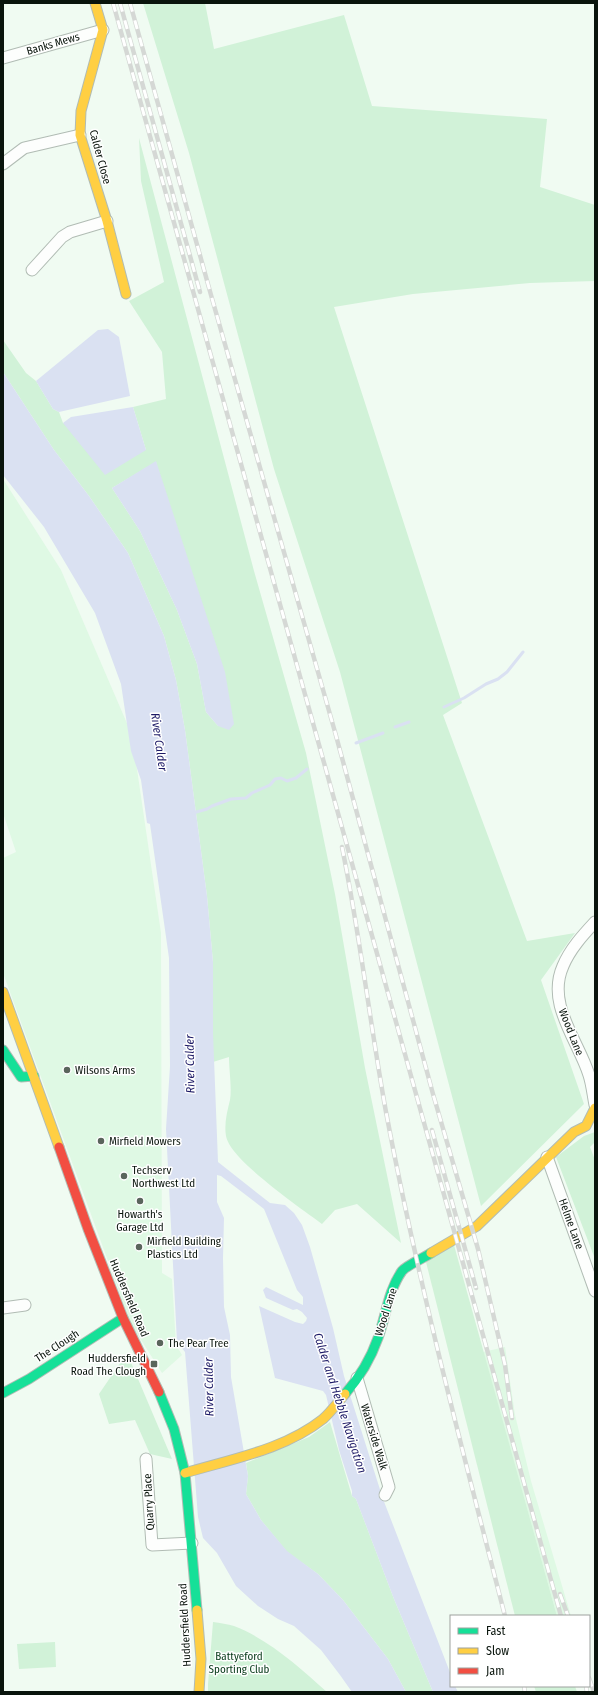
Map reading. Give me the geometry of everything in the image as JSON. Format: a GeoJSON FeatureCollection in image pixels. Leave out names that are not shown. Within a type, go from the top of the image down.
{"type":"FeatureCollection","features":[{"type":"Feature","properties":{"kind":"main road"},"geometry":{"type":"LineString","coordinates":[[95,3],[103,30]]}},
{"type":"Feature","properties":{"kind":"main road","name":"Calder Close"},"geometry":{"type":"LineString","coordinates":[[103,30],[81,111],[80,135],[107,221],[126,294]]}},
{"type":"Feature","properties":{"kind":"main road","name":"Huddersfield Road"},"geometry":{"type":"LineString","coordinates":[[3,992],[88,1229],[123,1318],[156,1385],[174,1428],[189,1472],[192,1543],[201,1659],[199,1692]]}},
{"type":"Feature","properties":{"kind":"main road"},"geometry":{"type":"LineString","coordinates":[[3,1050],[22,1077],[34,1076]]}},
{"type":"Feature","properties":{"kind":"main road","name":"Wood Lane"},"geometry":{"type":"LineString","coordinates":[[189,1472],[266,1449],[303,1434],[324,1418],[355,1381],[369,1358],[378,1338],[391,1292],[403,1270],[477,1226],[574,1132],[586,1126],[595,1108]]}},
{"type":"Feature","properties":{"kind":"main road","name":"The Clough"},"geometry":{"type":"LineString","coordinates":[[3,1393],[30,1379],[123,1318]]}},
{"type":"Feature","properties":{"kind":"street","name":"Banks Mews"},"geometry":{"type":"LineString","coordinates":[[3,58],[103,30]]}},
{"type":"Feature","properties":{"kind":"street"},"geometry":{"type":"LineString","coordinates":[[3,164],[24,148],[80,135]]}},
{"type":"Feature","properties":{"kind":"street"},"geometry":{"type":"LineString","coordinates":[[32,270],[62,237],[70,232],[107,221]]}},
{"type":"Feature","properties":{"kind":"street","name":"Wood Lane"},"geometry":{"type":"LineString","coordinates":[[595,922],[574,946],[562,967],[558,988],[560,1007],[589,1074],[595,1105]]}},
{"type":"Feature","properties":{"kind":"street","name":"Helme Lane"},"geometry":{"type":"LineString","coordinates":[[547,1158],[595,1291]]}},
{"type":"Feature","properties":{"kind":"street"},"geometry":{"type":"LineString","coordinates":[[3,1308],[25,1305]]}},
{"type":"Feature","properties":{"kind":"street","name":"Waterside Walk"},"geometry":{"type":"LineString","coordinates":[[355,1381],[363,1402],[389,1487],[385,1495]]}},
{"type":"Feature","properties":{"kind":"street","name":"Quarry Place"},"geometry":{"type":"LineString","coordinates":[[146,1459],[148,1548],[192,1543]]}},
{"type":"Feature","properties":{"kind":"shaded area"},"geometry":{"type":"Polygon","coordinates":[[[3,479],[61,570],[132,735],[161,933],[162,1273],[172,1279],[176,1345],[182,1355],[162,1373],[131,1324],[3,973],[3,858],[16,852],[3,813],[3,479]]]}},
{"type":"Feature","properties":{"kind":"shaded area"},"geometry":{"type":"Polygon","coordinates":[[[505,1347],[515,1415],[531,1481],[571,1615],[557,1615],[483,1352],[505,1347]]]}},
{"type":"Feature","properties":{"kind":"green space"},"geometry":{"type":"Polygon","coordinates":[[[143,3],[205,3],[214,49],[344,15],[372,106],[547,119],[540,187],[595,205],[595,281],[530,283],[413,294],[334,307],[462,703],[443,715],[527,941],[575,933],[541,980],[584,1104],[481,1206],[340,672],[274,469],[189,153],[143,3]]]}},
{"type":"Feature","properties":{"kind":"green space"},"geometry":{"type":"Polygon","coordinates":[[[139,138],[254,571],[306,753],[335,894],[365,1068],[401,1243],[357,1204],[335,1210],[322,1224],[268,1183],[240,1158],[230,1146],[226,1136],[225,1127],[231,1095],[229,1057],[213,1062],[213,962],[207,896],[185,730],[176,680],[164,636],[128,553],[89,496],[54,450],[3,372],[3,340],[26,373],[36,381],[53,409],[59,412],[63,423],[146,450],[133,407],[166,399],[162,352],[129,301],[164,282],[141,181],[139,138]],[[156,462],[112,488],[140,531],[177,610],[197,664],[206,712],[218,726],[156,462]]]}},
{"type":"Feature","properties":{"kind":"green space"},"geometry":{"type":"Polygon","coordinates":[[[595,1132],[595,1142],[590,1147],[595,1160],[595,1259],[556,1157],[584,1136],[595,1132]]]}},
{"type":"Feature","properties":{"kind":"green space"},"geometry":{"type":"Polygon","coordinates":[[[454,1245],[557,1615],[515,1615],[426,1262],[454,1245]]]}},
{"type":"Feature","properties":{"kind":"green space"},"geometry":{"type":"Polygon","coordinates":[[[127,1353],[172,1459],[150,1454],[135,1420],[109,1424],[99,1394],[127,1353]]]}},
{"type":"Feature","properties":{"kind":"green space"},"geometry":{"type":"Polygon","coordinates":[[[330,1422],[352,1496],[356,1499],[394,1599],[433,1692],[406,1692],[388,1659],[343,1600],[318,1574],[287,1552],[261,1520],[246,1494],[248,1476],[246,1463],[309,1437],[330,1422]]]}},
{"type":"Feature","properties":{"kind":"green space","name":"Battyeford Sporting Club"},"geometry":{"type":"Polygon","coordinates":[[[213,1622],[234,1626],[272,1646],[327,1692],[208,1692],[213,1622]]]}},
{"type":"Feature","properties":{"kind":"green space"},"geometry":{"type":"Polygon","coordinates":[[[55,1642],[56,1667],[19,1669],[17,1644],[55,1642]]]}},
{"type":"Feature","properties":{"kind":"green space"},"geometry":{"type":"Polygon","coordinates":[[[534,1687],[575,1687],[577,1692],[536,1692],[534,1687]]]}},
{"type":"Feature","properties":{"kind":"water"},"geometry":{"type":"Polygon","coordinates":[[[108,329],[119,337],[130,396],[59,412],[53,409],[36,381],[98,330],[108,329]]]}},
{"type":"Feature","properties":{"kind":"water"},"geometry":{"type":"Polygon","coordinates":[[[3,372],[54,450],[89,496],[128,553],[164,636],[176,680],[185,730],[207,896],[213,962],[213,1033],[218,1162],[270,1203],[285,1205],[294,1213],[302,1225],[310,1247],[333,1328],[344,1376],[383,1499],[450,1672],[450,1687],[456,1687],[458,1692],[433,1692],[394,1599],[356,1499],[352,1496],[352,1491],[339,1450],[326,1395],[323,1391],[275,1378],[259,1306],[303,1324],[307,1318],[297,1309],[293,1310],[266,1298],[263,1290],[266,1287],[303,1305],[303,1297],[297,1290],[264,1209],[221,1176],[217,1175],[217,1202],[224,1218],[224,1307],[230,1335],[231,1377],[248,1476],[246,1494],[261,1520],[287,1551],[318,1574],[343,1600],[388,1659],[406,1692],[352,1692],[321,1650],[294,1626],[278,1619],[258,1606],[236,1586],[217,1553],[203,1538],[198,1517],[185,1352],[177,1342],[166,1129],[170,1066],[169,958],[150,824],[147,823],[141,780],[131,751],[121,684],[95,613],[44,527],[3,475],[3,372]]]}},
{"type":"Feature","properties":{"kind":"water"},"geometry":{"type":"Polygon","coordinates":[[[133,407],[146,450],[105,475],[63,423],[71,417],[133,407]]]}},
{"type":"Feature","properties":{"kind":"water"},"geometry":{"type":"Polygon","coordinates":[[[156,461],[225,672],[234,724],[229,730],[218,726],[206,712],[197,664],[177,610],[140,531],[112,488],[156,461]]]}},
{"type":"Feature","properties":{"kind":"waterway"},"geometry":{"type":"LineString","coordinates":[[444,707],[464,698],[486,684],[498,679],[507,672],[523,652]]}},
{"type":"Feature","properties":{"kind":"waterway"},"geometry":{"type":"LineString","coordinates":[[395,727],[409,722]]}},
{"type":"Feature","properties":{"kind":"waterway"},"geometry":{"type":"LineString","coordinates":[[356,743],[383,733]]}},
{"type":"Feature","properties":{"kind":"waterway"},"geometry":{"type":"LineString","coordinates":[[193,813],[231,799],[246,798],[252,793],[270,785],[275,779],[281,778],[287,781],[296,778],[307,769]]}},
{"type":"Feature","properties":{"kind":"railway"},"geometry":{"type":"LineString","coordinates":[[113,3],[561,1615]]}},
{"type":"Feature","properties":{"kind":"railway"},"geometry":{"type":"LineString","coordinates":[[120,3],[200,292]]}},
{"type":"Feature","properties":{"kind":"railway"},"geometry":{"type":"LineString","coordinates":[[130,3],[335,732],[433,1094],[478,1249],[505,1365],[512,1418]]}},
{"type":"Feature","properties":{"kind":"railway"},"geometry":{"type":"LineString","coordinates":[[342,847],[380,1079],[412,1239],[441,1365],[505,1615]]}},
{"type":"Feature","properties":{"kind":"railway"},"geometry":{"type":"LineString","coordinates":[[432,1130],[476,1288]]}},
{"type":"Feature","properties":{"kind":"railway"},"geometry":{"type":"LineString","coordinates":[[560,1594],[568,1615]]}},
{"type":"Feature","properties":{"kind":"railway"},"geometry":{"type":"LineString","coordinates":[[590,1681],[594,1692]]}},
{"type":"Feature","properties":{"kind":"railway"},"geometry":{"type":"LineString","coordinates":[[524,1687],[525,1692]]}},
{"type":"Feature","properties":{"kind":"railway"},"geometry":{"type":"LineString","coordinates":[[586,1687],[587,1692]]}},
{"type":"Feature","properties":{"kind":"traffic: fast"},"geometry":{"type":"LineString","coordinates":[[3,1050],[21,1077],[34,1076]]}},
{"type":"Feature","properties":{"kind":"traffic: fast"},"geometry":{"type":"LineString","coordinates":[[345,1394],[360,1375],[372,1353],[381,1330],[390,1295],[397,1279],[404,1269],[431,1253]]}},
{"type":"Feature","properties":{"kind":"traffic: fast"},"geometry":{"type":"LineString","coordinates":[[3,1393],[29,1379],[123,1318]]}},
{"type":"Feature","properties":{"kind":"traffic: fast"},"geometry":{"type":"LineString","coordinates":[[159,1392],[174,1429],[185,1473],[197,1610]]}},
{"type":"Feature","properties":{"kind":"traffic: slow"},"geometry":{"type":"LineString","coordinates":[[95,3],[103,30],[81,111],[80,135],[107,221],[126,294]]}},
{"type":"Feature","properties":{"kind":"traffic: slow"},"geometry":{"type":"LineString","coordinates":[[3,992],[59,1147]]}},
{"type":"Feature","properties":{"kind":"traffic: slow"},"geometry":{"type":"LineString","coordinates":[[431,1253],[477,1226],[574,1132],[586,1126],[595,1108]]}},
{"type":"Feature","properties":{"kind":"traffic: slow"},"geometry":{"type":"LineString","coordinates":[[185,1473],[239,1458],[291,1439],[308,1430],[323,1419],[345,1394]]}},
{"type":"Feature","properties":{"kind":"traffic: slow"},"geometry":{"type":"LineString","coordinates":[[197,1610],[201,1659],[199,1692]]}},
{"type":"Feature","properties":{"kind":"traffic: jam"},"geometry":{"type":"LineString","coordinates":[[59,1147],[88,1229],[123,1318],[159,1392]]}},
{"type":"Feature","properties":{"kind":"place","name":"Wilsons Arms"},"geometry":{"type":"Point","coordinates":[67,1070]}},
{"type":"Feature","properties":{"kind":"place","name":"Mirfield Mowers"},"geometry":{"type":"Point","coordinates":[101,1141]}},
{"type":"Feature","properties":{"kind":"place","name":"Techserv Northwest Ltd"},"geometry":{"type":"Point","coordinates":[124,1176]}},
{"type":"Feature","properties":{"kind":"place","name":"Howarth's Garage Ltd"},"geometry":{"type":"Point","coordinates":[140,1201]}},
{"type":"Feature","properties":{"kind":"place","name":"Mirfield Building Plastics Ltd"},"geometry":{"type":"Point","coordinates":[139,1247]}},
{"type":"Feature","properties":{"kind":"place","name":"The Pear Tree"},"geometry":{"type":"Point","coordinates":[160,1343]}},
{"type":"Feature","properties":{"kind":"place","name":"Huddersfield Road The Clough"},"geometry":{"type":"Point","coordinates":[154,1364]}},
{"type":"Feature","properties":{"kind":"water label","name":"River Calder"},"geometry":{"type":"Point","coordinates":[159,742]}},
{"type":"Feature","properties":{"kind":"water label","name":"River Calder"},"geometry":{"type":"Point","coordinates":[190,1064]}},
{"type":"Feature","properties":{"kind":"water label","name":"River Calder"},"geometry":{"type":"Point","coordinates":[209,1387]}},
{"type":"Feature","properties":{"kind":"water label","name":"Calder and Hebble Navigation"},"geometry":{"type":"Point","coordinates":[340,1403]}}]}
